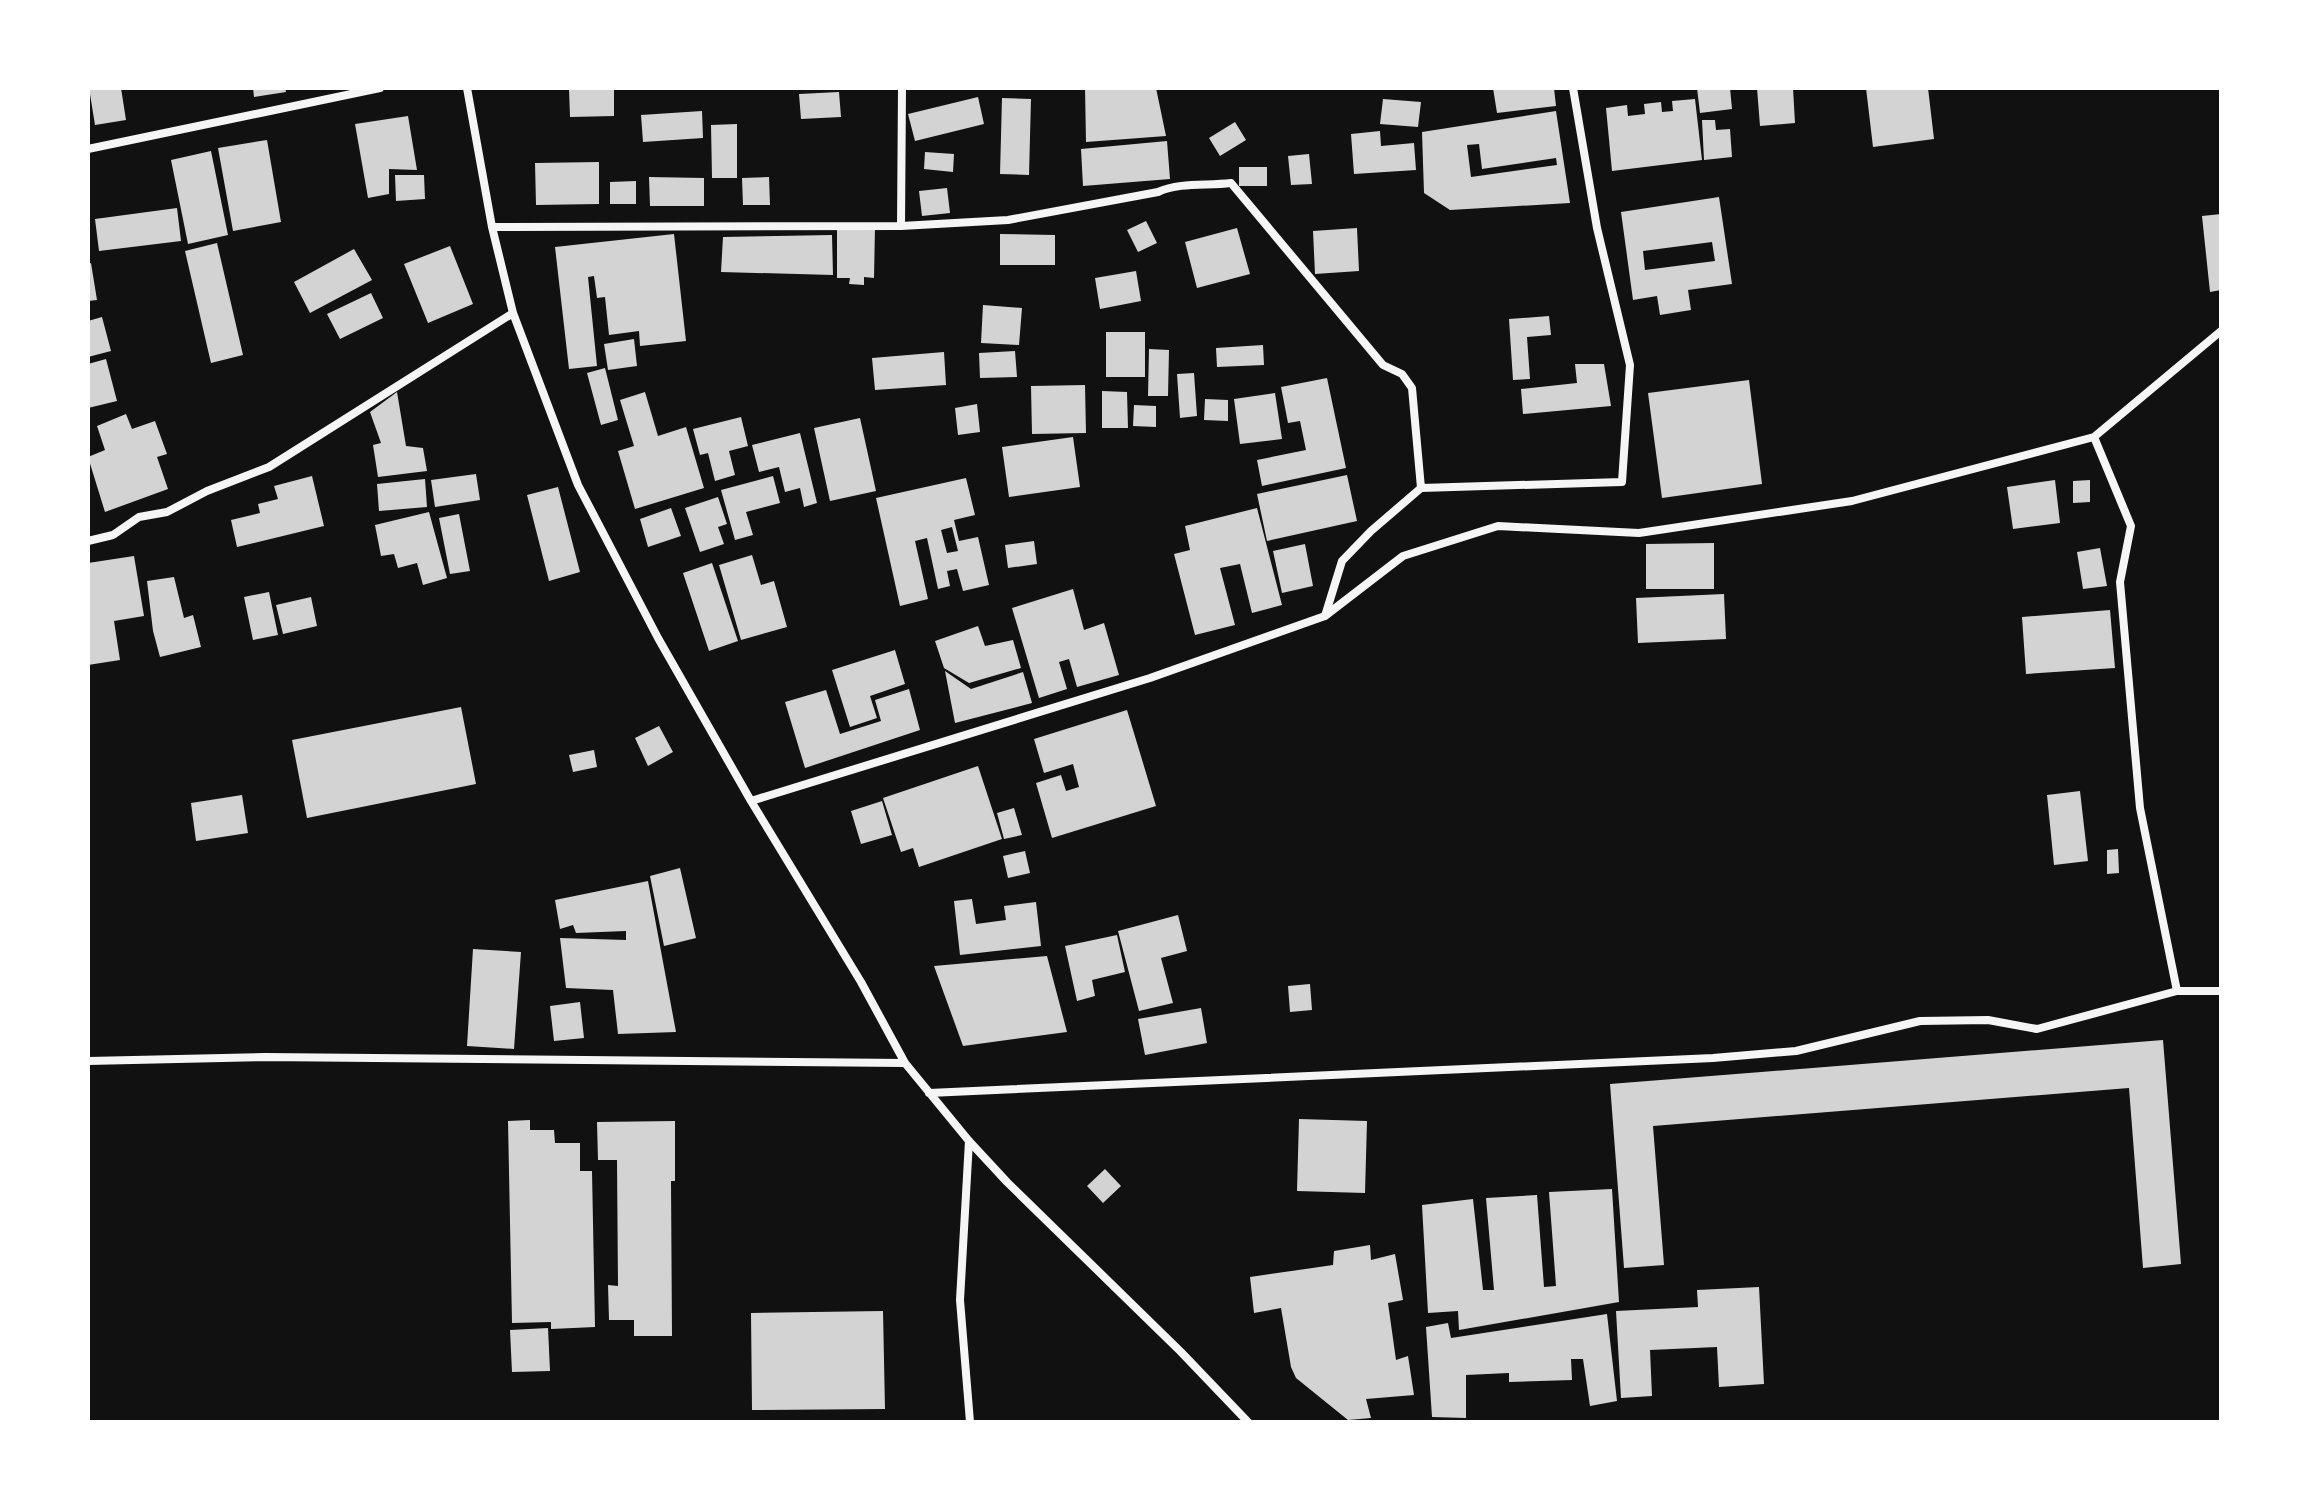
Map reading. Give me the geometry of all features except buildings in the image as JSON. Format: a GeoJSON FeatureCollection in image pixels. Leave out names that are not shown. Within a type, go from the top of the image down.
{"type":"FeatureCollection","features":[{"type":"Feature","properties":{"kind":"street"},"geometry":{"type":"LineString","coordinates":[[88,149],[380,88]]}},
{"type":"Feature","properties":{"kind":"street"},"geometry":{"type":"LineString","coordinates":[[467,88],[492,227],[513,313],[578,485],[658,638],[751,801],[861,982],[905,1063],[929,1093],[969,1141],[1248,1422]]}},
{"type":"Feature","properties":{"kind":"street"},"geometry":{"type":"LineString","coordinates":[[901,226],[902,88]]}},
{"type":"Feature","properties":{"kind":"street"},"geometry":{"type":"LineString","coordinates":[[1325,616],[1342,561],[1421,488],[1622,482],[1630,365],[1597,228],[1573,88]]}},
{"type":"Feature","properties":{"kind":"street"},"geometry":{"type":"LineString","coordinates":[[492,227],[901,226],[1008,220],[1158,192],[1174,185],[1231,183],[1383,365],[1402,374],[1412,388],[1421,488]]}},
{"type":"Feature","properties":{"kind":"street"},"geometry":{"type":"LineString","coordinates":[[88,541],[113,535],[139,517],[167,512],[207,491],[269,467],[513,313]]}},
{"type":"Feature","properties":{"kind":"street"},"geometry":{"type":"LineString","coordinates":[[751,801],[1150,678],[1325,616],[1403,556],[1498,526],[1639,533],[1852,501],[2094,437],[2221,331]]}},
{"type":"Feature","properties":{"kind":"street"},"geometry":{"type":"LineString","coordinates":[[2094,437],[2131,526],[2120,582],[2140,808],[2177,991]]}},
{"type":"Feature","properties":{"kind":"street"},"geometry":{"type":"LineString","coordinates":[[929,1093],[1713,1058],[1796,1051],[1920,1021],[1988,1020],[2037,1029],[2177,991],[2221,991]]}},
{"type":"Feature","properties":{"kind":"street"},"geometry":{"type":"LineString","coordinates":[[88,1061],[280,1057],[905,1063]]}},
{"type":"Feature","properties":{"kind":"street"},"geometry":{"type":"LineString","coordinates":[[969,1141],[960,1300],[970,1422]]}}]}
